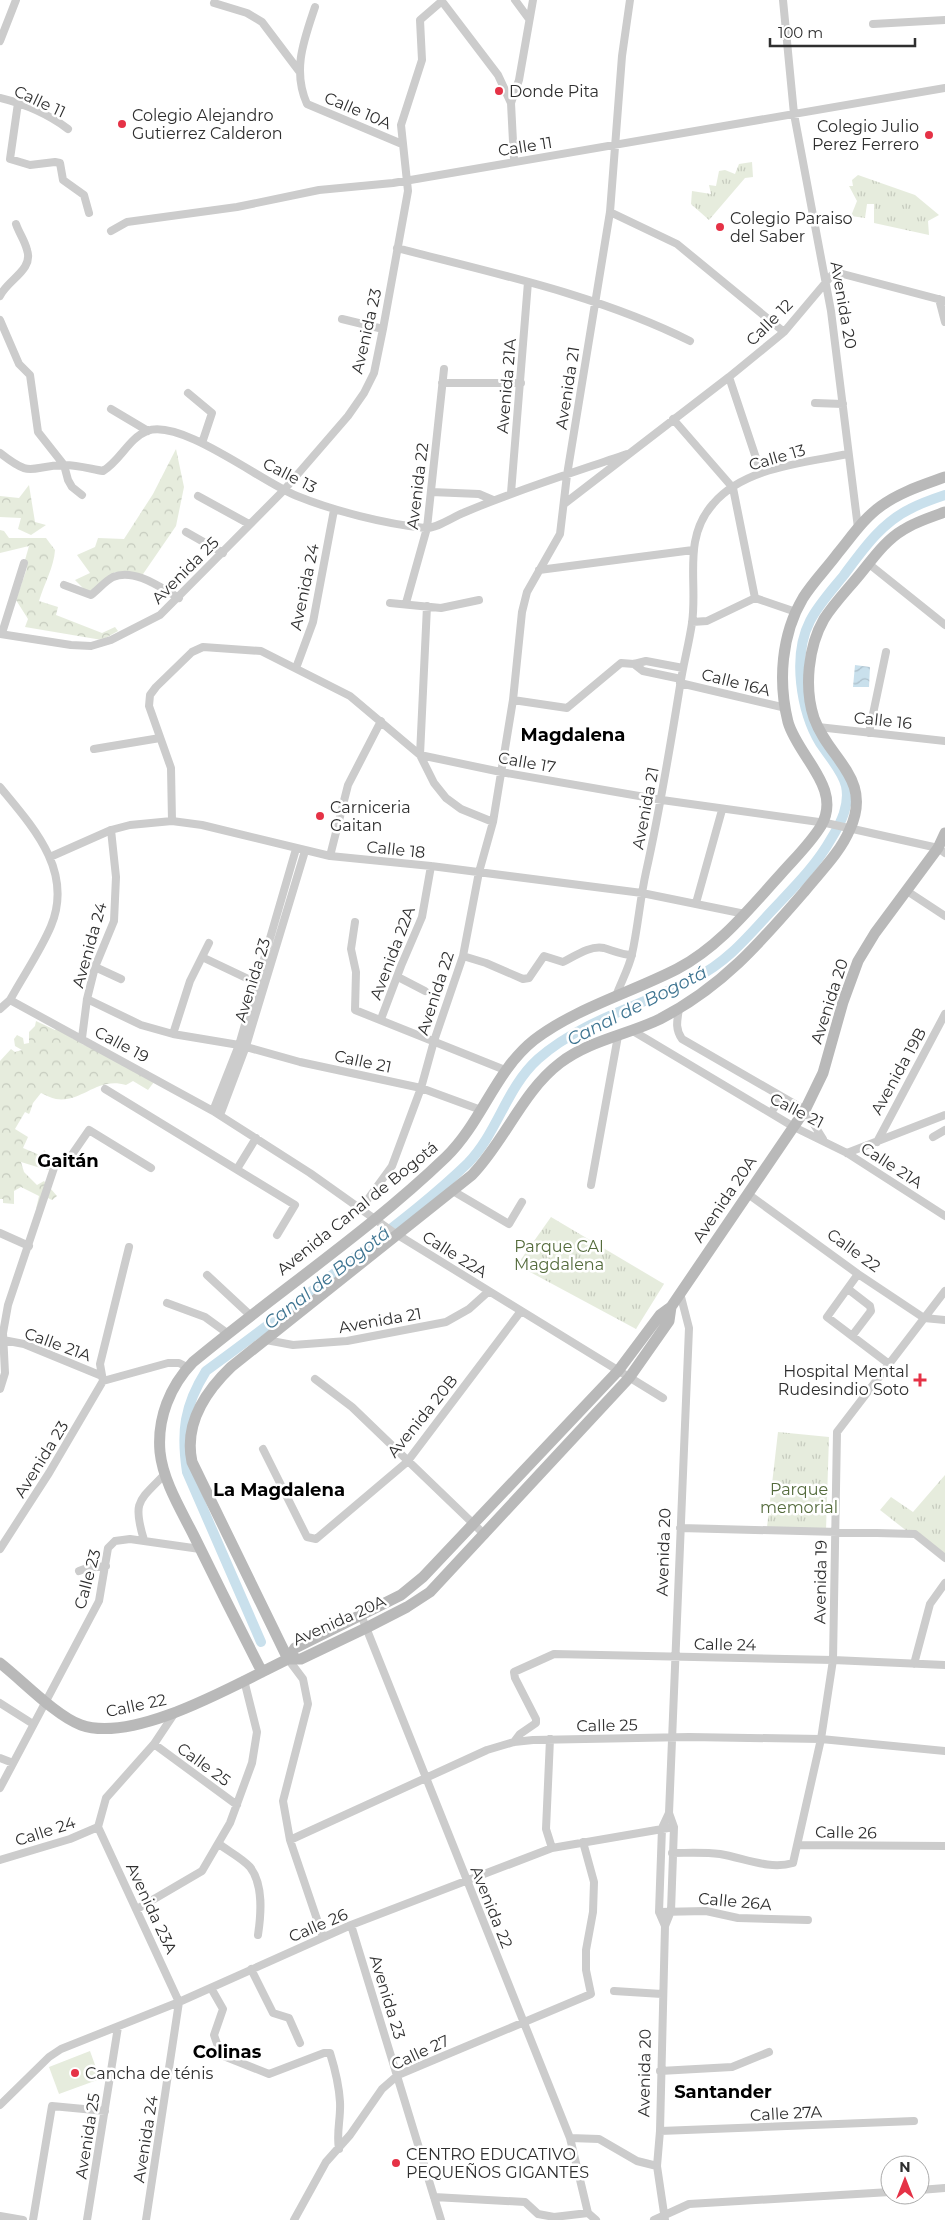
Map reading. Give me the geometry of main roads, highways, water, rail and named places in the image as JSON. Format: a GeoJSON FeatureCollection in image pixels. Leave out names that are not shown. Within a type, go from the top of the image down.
{"type":"FeatureCollection","features":[{"type":"Feature","properties":{"kind":"main road","name":"Avenida Canal de Bogotá"},"geometry":{"type":"LineString","coordinates":[[262,1672],[200,1549],[165,1474],[160,1451],[162,1420],[173,1389],[187,1367],[250,1315],[376,1221],[448,1155],[461,1140],[505,1070],[526,1047],[545,1032],[616,996],[672,971],[701,955],[745,914],[806,845],[824,823],[828,807],[827,794],[795,740],[786,708],[782,682],[783,666],[788,635],[796,612],[809,590],[872,513],[894,498],[945,477]]}},
{"type":"Feature","properties":{"kind":"main road"},"geometry":{"type":"LineString","coordinates":[[288,1659],[194,1468],[190,1450],[193,1424],[204,1400],[224,1374],[395,1233],[453,1191],[481,1166],[535,1087],[549,1072],[582,1048],[633,1031],[679,1009],[712,987],[758,946],[833,857],[848,828],[857,803],[854,782],[818,726],[809,687],[810,662],[817,636],[830,611],[888,541],[903,529],[945,512]]}},
{"type":"Feature","properties":{"kind":"main road","name":"Avenida 20"},"geometry":{"type":"LineString","coordinates":[[805,1110],[823,1073],[843,1002],[858,961],[875,933],[942,850],[945,833]]}},
{"type":"Feature","properties":{"kind":"main road","name":"Avenida 20A"},"geometry":{"type":"LineString","coordinates":[[288,1659],[295,1648],[401,1595],[423,1577],[473,1526],[618,1371],[660,1315],[670,1307],[805,1110]]}},
{"type":"Feature","properties":{"kind":"main road","name":"Avenida 20A"},"geometry":{"type":"LineString","coordinates":[[288,1659],[301,1659],[407,1607],[430,1592],[630,1378],[669,1321],[670,1307]]}},
{"type":"Feature","properties":{"kind":"main road","name":"Calle 22"},"geometry":{"type":"LineString","coordinates":[[0,1662],[45,1701],[80,1724],[97,1729],[113,1728],[174,1714],[288,1659]]}},
{"type":"Feature","properties":{"kind":"water"},"geometry":{"type":"Polygon","coordinates":[[[855,665],[870,667],[869,687],[853,687],[855,665]]]}},
{"type":"Feature","properties":{"kind":"waterway","name":"Canal de Bogotá"},"geometry":{"type":"LineString","coordinates":[[261,1642],[187,1472],[184,1444],[186,1420],[193,1396],[206,1371],[267,1326],[418,1207],[468,1163],[487,1138],[518,1083],[538,1059],[555,1045],[594,1023],[675,988],[715,966],[742,943],[809,870],[838,827],[846,807],[847,793],[842,775],[820,743],[808,715],[801,683],[800,667],[804,635],[821,603],[865,547],[881,530],[910,509],[945,495]]}},
{"type":"Feature","properties":{"kind":"place","name":"Donde Pita"},"geometry":{"type":"Point","coordinates":[499,91]}},
{"type":"Feature","properties":{"kind":"place","name":"Colegio Alejandro Gutierrez Calderon"},"geometry":{"type":"Point","coordinates":[122,124]}},
{"type":"Feature","properties":{"kind":"place","name":"Colegio Julio Perez Ferrero"},"geometry":{"type":"Point","coordinates":[929,135]}},
{"type":"Feature","properties":{"kind":"place","name":"Colegio Paraiso del Saber"},"geometry":{"type":"Point","coordinates":[720,227]}},
{"type":"Feature","properties":{"kind":"place","name":"Carniceria Gaitan"},"geometry":{"type":"Point","coordinates":[320,816]}},
{"type":"Feature","properties":{"kind":"place","name":"Hospital Mental Rudesindio Soto"},"geometry":{"type":"Point","coordinates":[920,1380]}},
{"type":"Feature","properties":{"kind":"place","name":"Cancha de ténis"},"geometry":{"type":"Point","coordinates":[75,2073]}},
{"type":"Feature","properties":{"kind":"place","name":"CENTRO EDUCATIVO PEQUEÑOS GIGANTES"},"geometry":{"type":"Point","coordinates":[396,2163]}},
{"type":"Feature","properties":{"kind":"district","name":"Magdalena"},"geometry":{"type":"Point","coordinates":[573,735]}},
{"type":"Feature","properties":{"kind":"district","name":"Gaitán"},"geometry":{"type":"Point","coordinates":[68,1161]}},
{"type":"Feature","properties":{"kind":"district","name":"La Magdalena"},"geometry":{"type":"Point","coordinates":[279,1490]}},
{"type":"Feature","properties":{"kind":"district","name":"Colinas"},"geometry":{"type":"Point","coordinates":[227,2052]}},
{"type":"Feature","properties":{"kind":"district","name":"Santander"},"geometry":{"type":"Point","coordinates":[723,2092]}},
{"type":"Feature","properties":{"kind":"park label","name":"Parque CAI Magdalena"},"geometry":{"type":"Point","coordinates":[559,1255]}},
{"type":"Feature","properties":{"kind":"park label","name":"Parque memorial"},"geometry":{"type":"Point","coordinates":[799,1498]}}]}
